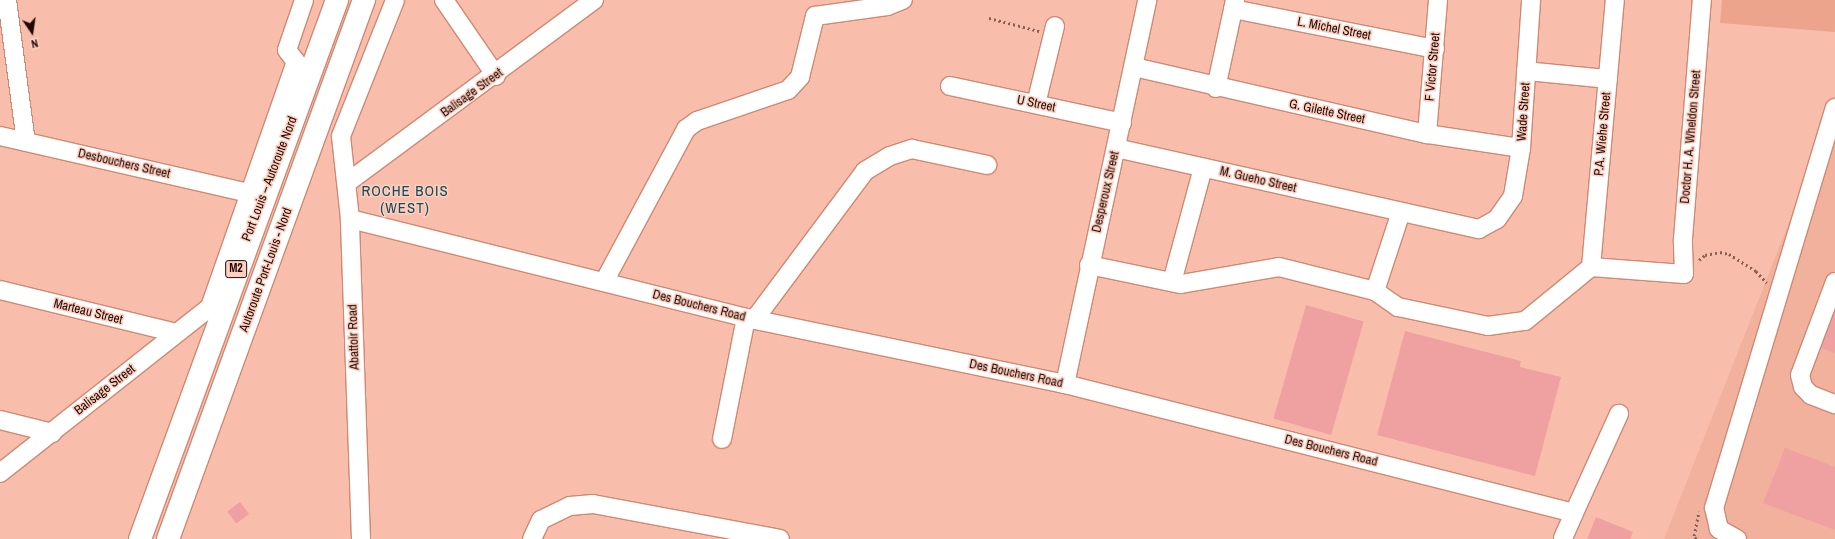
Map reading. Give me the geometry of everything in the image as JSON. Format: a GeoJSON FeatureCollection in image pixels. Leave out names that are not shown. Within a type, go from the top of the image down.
{"type":"FeatureCollection","features":[{"type":"Feature","properties":{"kind":"highway","name":"Port Louis – Autoroute Nord"},"geometry":{"type":"LineString","coordinates":[[140,539],[337,0]]}},
{"type":"Feature","properties":{"kind":"highway","name":"Autoroute Port-Louis - Nord"},"geometry":{"type":"LineString","coordinates":[[168,539],[364,0]]}},
{"type":"Feature","properties":{"kind":"street"},"geometry":{"type":"LineString","coordinates":[[7,0],[26,142]]}},
{"type":"Feature","properties":{"kind":"street"},"geometry":{"type":"LineString","coordinates":[[249,193],[296,62],[287,50],[304,0]]}},
{"type":"Feature","properties":{"kind":"street","name":"Abattoir Road"},"geometry":{"type":"LineString","coordinates":[[361,539],[350,219],[348,182],[342,136],[395,0]]}},
{"type":"Feature","properties":{"kind":"street"},"geometry":{"type":"LineString","coordinates":[[444,0],[496,76]]}},
{"type":"Feature","properties":{"kind":"street","name":"Balisage Street"},"geometry":{"type":"LineString","coordinates":[[348,182],[496,76],[594,0]]}},
{"type":"Feature","properties":{"kind":"street"},"geometry":{"type":"LineString","coordinates":[[604,282],[686,129],[697,121],[788,90],[800,77],[815,16],[887,6],[903,0]]}},
{"type":"Feature","properties":{"kind":"street","name":"Desperoux Street"},"geometry":{"type":"LineString","coordinates":[[1065,384],[1134,67],[1147,0]]}},
{"type":"Feature","properties":{"kind":"street","name":"F Victor Street"},"geometry":{"type":"LineString","coordinates":[[1427,134],[1438,0]]}},
{"type":"Feature","properties":{"kind":"street","name":"Wade Street"},"geometry":{"type":"LineString","coordinates":[[1497,219],[1513,196],[1522,148],[1531,0]]}},
{"type":"Feature","properties":{"kind":"street","name":"P.A. Wiehe Street"},"geometry":{"type":"LineString","coordinates":[[1591,267],[1615,0]]}},
{"type":"Feature","properties":{"kind":"street","name":"Doctor H. A. Wheldon Street"},"geometry":{"type":"LineString","coordinates":[[1684,274],[1683,239],[1702,0]]}},
{"type":"Feature","properties":{"kind":"street"},"geometry":{"type":"LineString","coordinates":[[1216,88],[1234,5]]}},
{"type":"Feature","properties":{"kind":"street","name":"L. Michel Street"},"geometry":{"type":"LineString","coordinates":[[1234,5],[1435,50]]}},
{"type":"Feature","properties":{"kind":"street"},"geometry":{"type":"LineString","coordinates":[[1036,104],[1054,30]]}},
{"type":"Feature","properties":{"kind":"street","name":"G. Gilette Street"},"geometry":{"type":"LineString","coordinates":[[1134,67],[1216,88],[1427,134],[1522,148]]}},
{"type":"Feature","properties":{"kind":"street"},"geometry":{"type":"LineString","coordinates":[[1526,71],[1608,78]]}},
{"type":"Feature","properties":{"kind":"street","name":"U Street"},"geometry":{"type":"LineString","coordinates":[[950,86],[1122,123]]}},
{"type":"Feature","properties":{"kind":"street"},"geometry":{"type":"LineString","coordinates":[[1737,539],[1719,528],[1714,508],[1835,108]]}},
{"type":"Feature","properties":{"kind":"street","name":"Desbouchers Street"},"geometry":{"type":"LineString","coordinates":[[0,136],[249,193]]}},
{"type":"Feature","properties":{"kind":"street","name":"M. Gueho Street"},"geometry":{"type":"LineString","coordinates":[[1116,148],[1479,228],[1497,219]]}},
{"type":"Feature","properties":{"kind":"street"},"geometry":{"type":"LineString","coordinates":[[722,439],[750,319],[865,171],[890,156],[912,149],[987,165]]}},
{"type":"Feature","properties":{"kind":"street"},"geometry":{"type":"LineString","coordinates":[[1172,282],[1203,168]]}},
{"type":"Feature","properties":{"kind":"street","name":"Balisage Street"},"geometry":{"type":"LineString","coordinates":[[0,473],[210,307],[249,193]]}},
{"type":"Feature","properties":{"kind":"street"},"geometry":{"type":"LineString","coordinates":[[1375,291],[1401,212]]}},
{"type":"Feature","properties":{"kind":"street","name":"Des Bouchers Road"},"geometry":{"type":"LineString","coordinates":[[350,219],[750,319],[1065,384],[1574,513]]}},
{"type":"Feature","properties":{"kind":"street"},"geometry":{"type":"LineString","coordinates":[[1090,265],[1181,284],[1279,267],[1375,291],[1398,308],[1488,326],[1526,321],[1591,267],[1684,274]]}},
{"type":"Feature","properties":{"kind":"street"},"geometry":{"type":"LineString","coordinates":[[1835,282],[1800,375],[1803,387],[1811,395],[1835,404]]}},
{"type":"Feature","properties":{"kind":"street","name":"Marteau Street"},"geometry":{"type":"LineString","coordinates":[[0,290],[176,333]]}},
{"type":"Feature","properties":{"kind":"street"},"geometry":{"type":"LineString","coordinates":[[1563,538],[1619,414]]}},
{"type":"Feature","properties":{"kind":"street"},"geometry":{"type":"LineString","coordinates":[[0,420],[52,433]]}},
{"type":"Feature","properties":{"kind":"street"},"geometry":{"type":"LineString","coordinates":[[532,539],[542,520],[570,506],[593,504],[780,539]]}},
{"type":"Feature","properties":{"kind":"path"},"geometry":{"type":"LineString","coordinates":[[989,18],[1054,30]]}},
{"type":"Feature","properties":{"kind":"path"},"geometry":{"type":"LineString","coordinates":[[1684,274],[1705,255],[1720,252],[1756,271],[1768,285],[1766,291]]}},
{"type":"Feature","properties":{"kind":"path"},"geometry":{"type":"LineString","coordinates":[[1696,539],[1694,536],[1700,505]]}},
{"type":"Feature","properties":{"kind":"shaded area"},"geometry":{"type":"Polygon","coordinates":[[[1722,0],[1835,0],[1835,32],[1720,23],[1722,0]]]}},
{"type":"Feature","properties":{"kind":"shaded area"},"geometry":{"type":"Polygon","coordinates":[[[1835,106],[1835,539],[1664,539],[1835,106]]]}},
{"type":"Feature","properties":{"kind":"building"},"geometry":{"type":"Polygon","coordinates":[[[1835,304],[1835,353],[1818,347],[1835,304]]]}},
{"type":"Feature","properties":{"kind":"building"},"geometry":{"type":"Polygon","coordinates":[[[1306,305],[1364,322],[1331,435],[1273,418],[1306,305]]]}},
{"type":"Feature","properties":{"kind":"building"},"geometry":{"type":"Polygon","coordinates":[[[1405,331],[1521,361],[1520,367],[1561,377],[1535,476],[1377,435],[1405,331]]]}},
{"type":"Feature","properties":{"kind":"building"},"geometry":{"type":"Polygon","coordinates":[[[1785,448],[1835,467],[1835,530],[1763,503],[1785,448]]]}},
{"type":"Feature","properties":{"kind":"building"},"geometry":{"type":"Polygon","coordinates":[[[240,502],[249,514],[236,524],[227,512],[240,502]]]}},
{"type":"Feature","properties":{"kind":"building"},"geometry":{"type":"Polygon","coordinates":[[[1596,517],[1633,532],[1630,539],[1587,539],[1596,517]]]}},
{"type":"Feature","properties":{"kind":"district","name":"ROCHE BOIS (WEST)"},"geometry":{"type":"Point","coordinates":[405,198]}}]}
